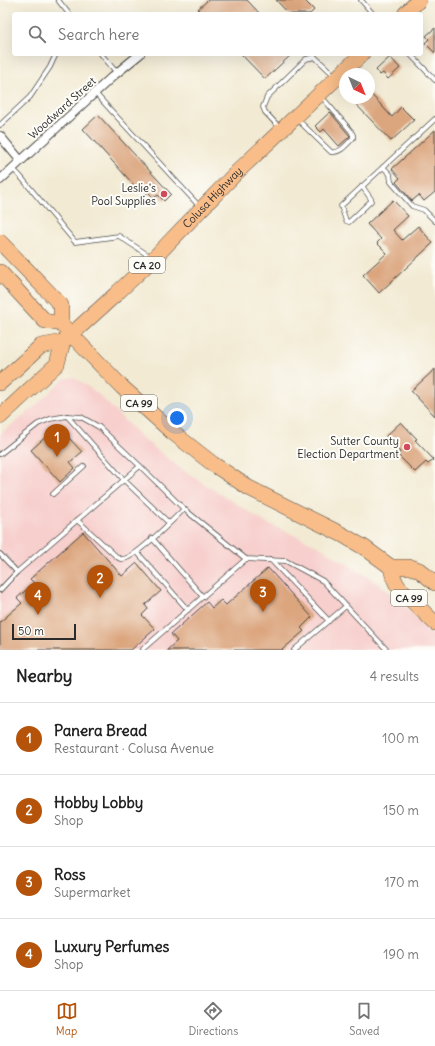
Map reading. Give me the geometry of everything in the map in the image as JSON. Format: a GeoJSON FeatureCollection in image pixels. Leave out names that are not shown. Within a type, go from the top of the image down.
{"type":"FeatureCollection","features":[{"type":"Feature","properties":{"kind":"highway"},"geometry":{"type":"LineString","coordinates":[[407,12],[419,0]]}},
{"type":"Feature","properties":{"kind":"highway","name":"Colusa Highway"},"geometry":{"type":"LineString","coordinates":[[65,334],[115,295],[153,259],[232,178],[360,56]]}},
{"type":"Feature","properties":{"kind":"highway"},"geometry":{"type":"LineString","coordinates":[[0,242],[61,305],[65,334],[57,364],[0,417]]}},
{"type":"Feature","properties":{"kind":"highway","name":"CA 99"},"geometry":{"type":"LineString","coordinates":[[0,272],[45,321],[65,334],[172,432],[213,464],[249,488],[365,548],[391,567],[411,567],[419,570],[435,583]]}},
{"type":"Feature","properties":{"kind":"highway"},"geometry":{"type":"LineString","coordinates":[[0,383],[41,346],[65,334]]}},
{"type":"Feature","properties":{"kind":"highway","name":"CA 99"},"geometry":{"type":"LineString","coordinates":[[391,567],[397,585],[435,623]]}},
{"type":"Feature","properties":{"kind":"street","name":"Woodward Street"},"geometry":{"type":"LineString","coordinates":[[0,180],[95,92],[138,56]]}},
{"type":"Feature","properties":{"kind":"street"},"geometry":{"type":"LineString","coordinates":[[0,136],[20,160]]}},
{"type":"Feature","properties":{"kind":"lane"},"geometry":{"type":"LineString","coordinates":[[58,0],[67,12]]}},
{"type":"Feature","properties":{"kind":"lane"},"geometry":{"type":"LineString","coordinates":[[364,1],[372,12]]}},
{"type":"Feature","properties":{"kind":"lane"},"geometry":{"type":"LineString","coordinates":[[0,124],[30,97],[50,67],[55,56]]}},
{"type":"Feature","properties":{"kind":"lane"},"geometry":{"type":"LineString","coordinates":[[103,56],[117,73]]}},
{"type":"Feature","properties":{"kind":"lane"},"geometry":{"type":"LineString","coordinates":[[412,56],[435,80]]}},
{"type":"Feature","properties":{"kind":"lane"},"geometry":{"type":"LineString","coordinates":[[282,130],[265,112],[263,107],[267,97],[306,59],[315,58],[337,78]]}},
{"type":"Feature","properties":{"kind":"lane"},"geometry":{"type":"LineString","coordinates":[[95,92],[201,209]]}},
{"type":"Feature","properties":{"kind":"lane"},"geometry":{"type":"LineString","coordinates":[[296,117],[331,152],[338,152],[343,148],[353,138],[352,131],[319,94]]}},
{"type":"Feature","properties":{"kind":"lane"},"geometry":{"type":"LineString","coordinates":[[362,186],[371,201],[349,222],[346,221],[341,206],[362,186],[435,119]]}},
{"type":"Feature","properties":{"kind":"lane"},"geometry":{"type":"LineString","coordinates":[[383,167],[390,174],[391,182],[412,206],[424,210],[435,221]]}},
{"type":"Feature","properties":{"kind":"lane"},"geometry":{"type":"LineString","coordinates":[[12,168],[75,242],[119,236],[153,259]]}},
{"type":"Feature","properties":{"kind":"lane"},"geometry":{"type":"LineString","coordinates":[[67,416],[124,480],[169,523]]}},
{"type":"Feature","properties":{"kind":"lane"},"geometry":{"type":"LineString","coordinates":[[0,454],[38,424],[50,419],[67,416],[81,417],[99,427],[184,509],[246,559],[286,561],[323,582],[387,650]]}},
{"type":"Feature","properties":{"kind":"lane"},"geometry":{"type":"LineString","coordinates":[[54,494],[84,466]]}},
{"type":"Feature","properties":{"kind":"lane"},"geometry":{"type":"LineString","coordinates":[[0,590],[17,572],[140,466]]}},
{"type":"Feature","properties":{"kind":"lane"},"geometry":{"type":"LineString","coordinates":[[77,520],[119,559],[123,559],[137,552],[184,509]]}},
{"type":"Feature","properties":{"kind":"lane"},"geometry":{"type":"LineString","coordinates":[[152,538],[203,597]]}},
{"type":"Feature","properties":{"kind":"lane"},"geometry":{"type":"LineString","coordinates":[[137,552],[188,610]]}},
{"type":"Feature","properties":{"kind":"lane"},"geometry":{"type":"LineString","coordinates":[[0,554],[17,572]]}},
{"type":"Feature","properties":{"kind":"lane"},"geometry":{"type":"LineString","coordinates":[[143,648],[246,559]]}},
{"type":"Feature","properties":{"kind":"lane"},"geometry":{"type":"LineString","coordinates":[[271,560],[329,621]]}},
{"type":"Feature","properties":{"kind":"lane"},"geometry":{"type":"LineString","coordinates":[[294,650],[346,606]]}},
{"type":"Feature","properties":{"kind":"shaded area"},"geometry":{"type":"Polygon","coordinates":[[[74,377],[97,393],[142,438],[184,471],[268,524],[313,543],[376,582],[409,610],[435,638],[435,650],[0,650],[0,434],[31,410],[64,379],[74,377]]]}},
{"type":"Feature","properties":{"kind":"building"},"geometry":{"type":"Polygon","coordinates":[[[208,0],[247,0],[258,12],[201,12],[198,9],[208,0]]]}},
{"type":"Feature","properties":{"kind":"building"},"geometry":{"type":"Polygon","coordinates":[[[276,0],[304,0],[314,10],[312,12],[287,12],[276,0]]]}},
{"type":"Feature","properties":{"kind":"building"},"geometry":{"type":"Polygon","coordinates":[[[435,28],[435,53],[425,43],[429,39],[426,36],[435,28]]]}},
{"type":"Feature","properties":{"kind":"building"},"geometry":{"type":"Polygon","coordinates":[[[243,56],[290,56],[265,79],[243,56]]]}},
{"type":"Feature","properties":{"kind":"building"},"geometry":{"type":"Polygon","coordinates":[[[390,57],[400,68],[388,79],[383,73],[380,75],[376,70],[390,57]]]}},
{"type":"Feature","properties":{"kind":"building"},"geometry":{"type":"Polygon","coordinates":[[[375,99],[392,117],[401,107],[414,120],[391,141],[356,104],[375,104],[375,99]]]}},
{"type":"Feature","properties":{"kind":"building"},"geometry":{"type":"Polygon","coordinates":[[[330,112],[350,136],[339,146],[324,129],[321,132],[315,126],[330,112]]]}},
{"type":"Feature","properties":{"kind":"building"},"geometry":{"type":"Polygon","coordinates":[[[98,115],[171,194],[164,201],[158,195],[154,198],[148,192],[144,196],[83,129],[98,115]]]}},
{"type":"Feature","properties":{"kind":"building"},"geometry":{"type":"Polygon","coordinates":[[[435,130],[435,192],[424,201],[419,195],[412,201],[396,182],[400,178],[392,169],[435,130]]]}},
{"type":"Feature","properties":{"kind":"building"},"geometry":{"type":"Polygon","coordinates":[[[393,200],[408,216],[393,230],[402,240],[418,226],[433,243],[379,293],[363,275],[387,253],[377,243],[381,239],[367,224],[393,200]]]}},
{"type":"Feature","properties":{"kind":"building"},"geometry":{"type":"Polygon","coordinates":[[[435,369],[435,416],[411,391],[435,369]]]}},
{"type":"Feature","properties":{"kind":"building","name":"Sutter County Election Department"},"geometry":{"type":"Polygon","coordinates":[[[401,422],[417,439],[415,440],[434,460],[428,464],[426,462],[415,472],[398,455],[400,452],[386,436],[401,422]]]}},
{"type":"Feature","properties":{"kind":"building"},"geometry":{"type":"Polygon","coordinates":[[[58,426],[82,452],[70,462],[75,468],[60,482],[31,450],[58,426]]]}},
{"type":"Feature","properties":{"kind":"building"},"geometry":{"type":"Polygon","coordinates":[[[83,532],[122,576],[137,563],[161,591],[145,605],[148,609],[142,615],[155,629],[131,650],[0,650],[0,622],[22,603],[17,598],[34,583],[30,579],[83,532]]]}},
{"type":"Feature","properties":{"kind":"building"},"geometry":{"type":"Polygon","coordinates":[[[268,568],[312,617],[301,628],[304,631],[282,650],[167,650],[177,641],[171,634],[207,602],[212,608],[221,600],[226,605],[268,568]]]}},
{"type":"Feature","properties":{"kind":"place","name":"Leslie's Pool Supplies"},"geometry":{"type":"Point","coordinates":[164,194]}},
{"type":"Feature","properties":{"kind":"place","name":"Sutter County Election Department"},"geometry":{"type":"Point","coordinates":[407,447]}},
{"type":"Feature","properties":{"kind":"place","name":"Panera Bread"},"geometry":{"type":"Point","coordinates":[57,457]}},
{"type":"Feature","properties":{"kind":"place","name":"Hobby Lobby"},"geometry":{"type":"Point","coordinates":[100,598]}},
{"type":"Feature","properties":{"kind":"place","name":"Ross"},"geometry":{"type":"Point","coordinates":[263,612]}},
{"type":"Feature","properties":{"kind":"place","name":"Luxury Perfumes"},"geometry":{"type":"Point","coordinates":[38,615]}}]}
